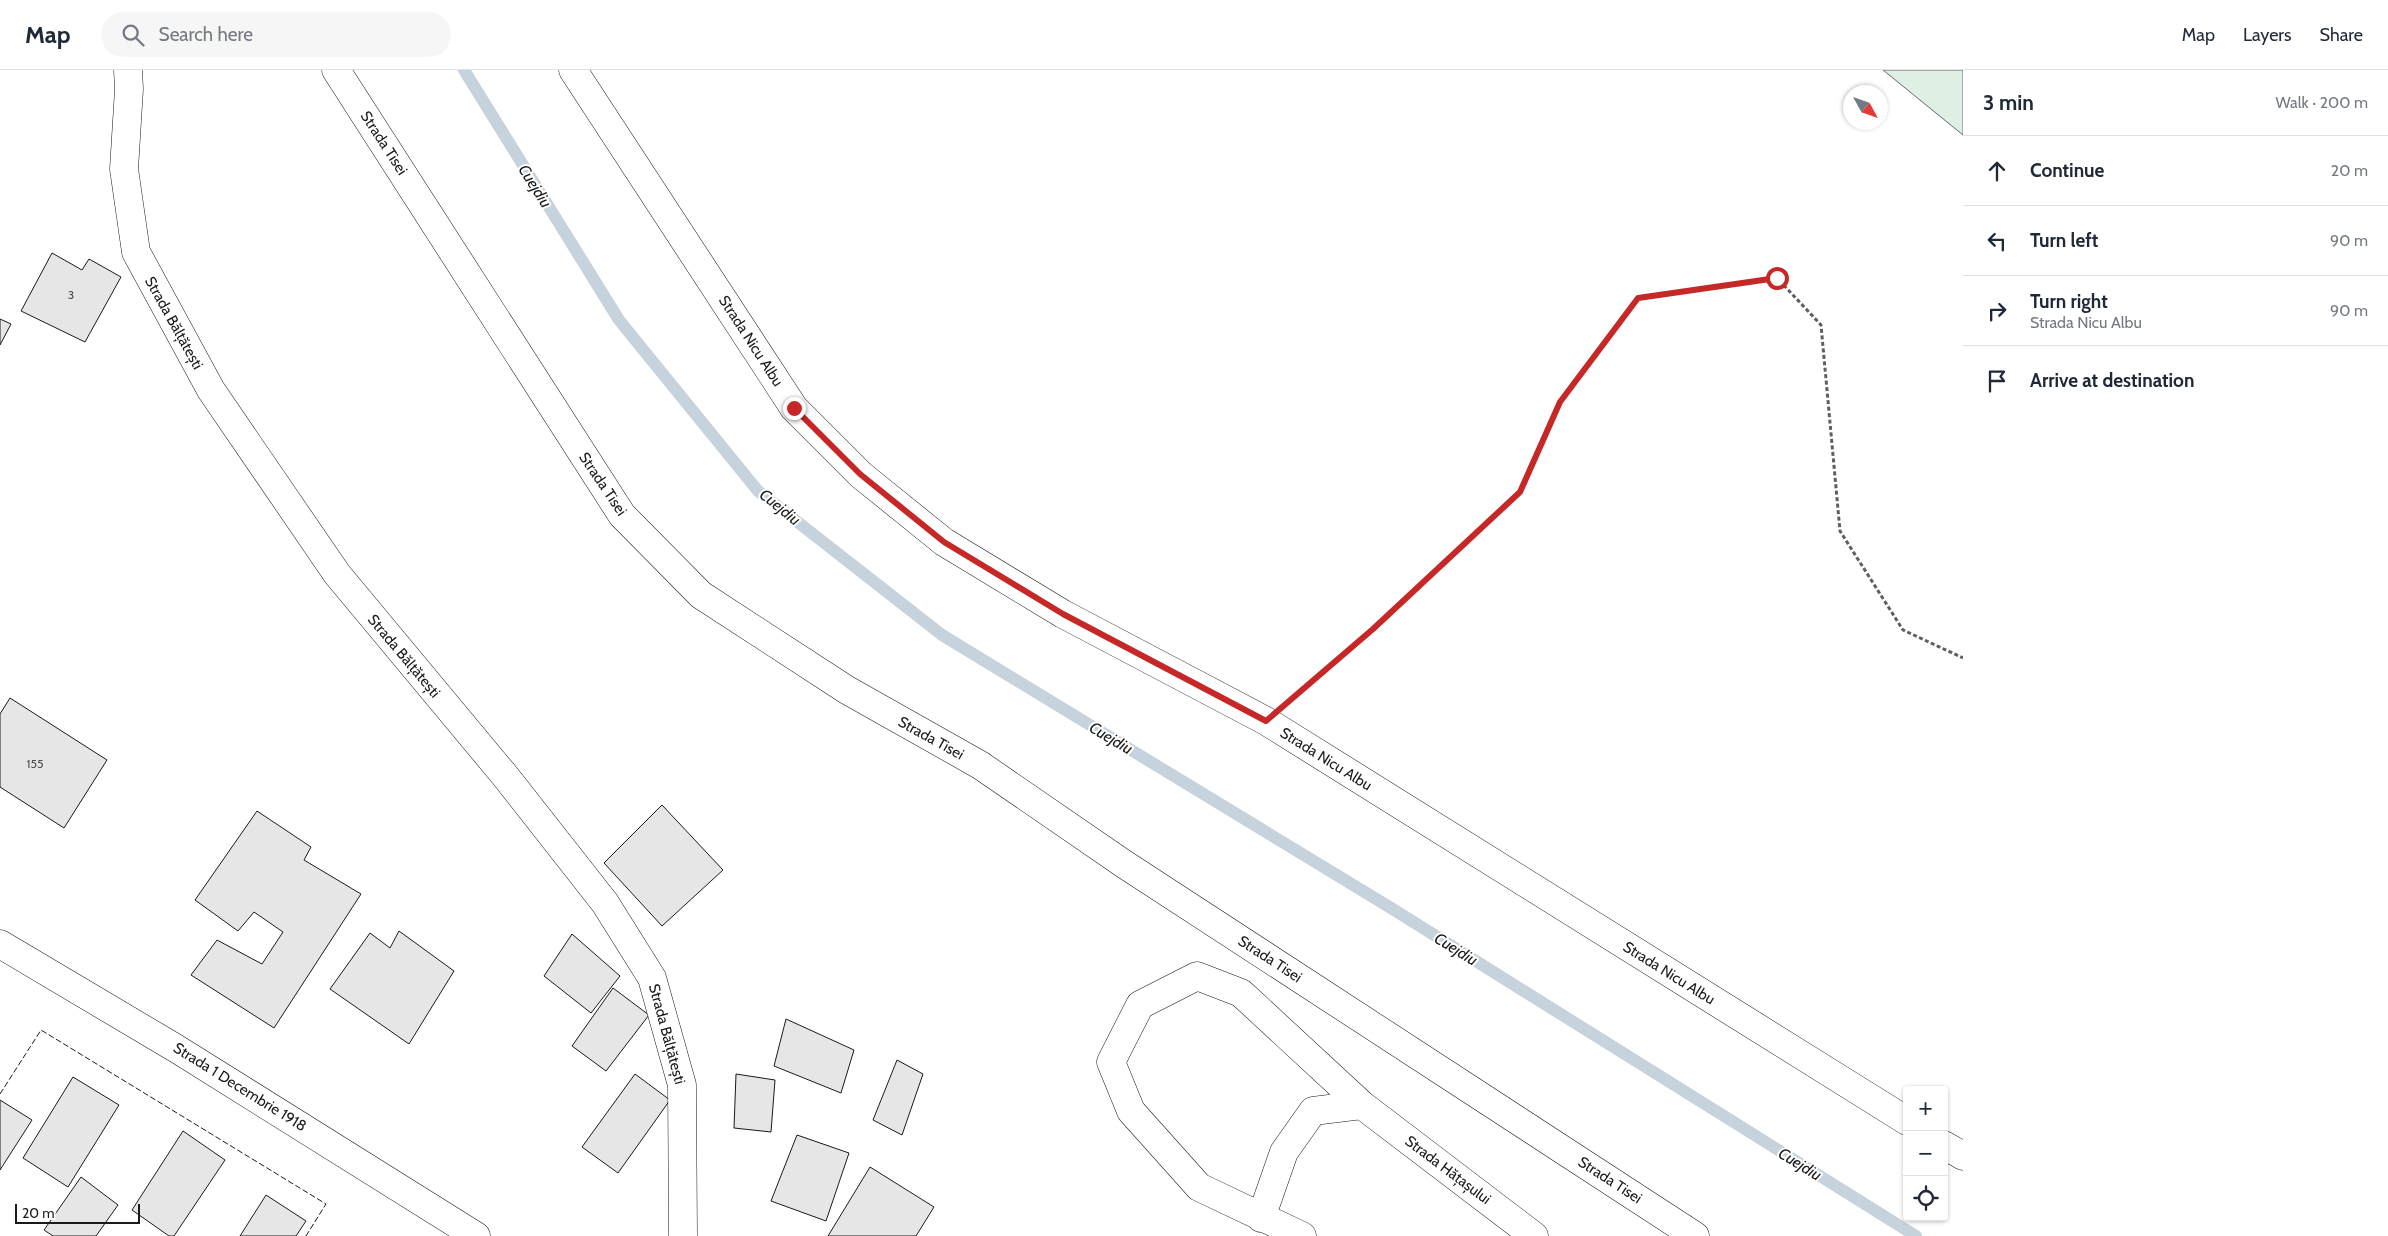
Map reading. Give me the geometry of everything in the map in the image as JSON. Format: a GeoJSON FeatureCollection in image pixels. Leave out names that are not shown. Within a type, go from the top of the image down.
{"type":"FeatureCollection","features":[{"type":"Feature","properties":{"kind":"street","name":"Strada Bălțătești"},"geometry":{"type":"LineString","coordinates":[[128,70],[129,89],[124,169],[136,252],[211,390],[337,574],[506,777],[605,903],[652,978],[682,1085],[683,1236]]}},
{"type":"Feature","properties":{"kind":"street","name":"Strada Tisei"},"geometry":{"type":"LineString","coordinates":[[336,70],[622,515],[701,595],[846,690],[980,765],[1132,870],[1695,1236]]}},
{"type":"Feature","properties":{"kind":"street","name":"Strada Nicu Albu"},"geometry":{"type":"LineString","coordinates":[[573,70],[794,408],[860,474],[944,542],[1063,614],[1266,721],[1903,1119]]}},
{"type":"Feature","properties":{"kind":"street","name":"Strada 1 Decembrie 1918"},"geometry":{"type":"LineString","coordinates":[[2,948],[185,1054],[476,1236]]}},
{"type":"Feature","properties":{"kind":"street","name":"Strada Hățașului"},"geometry":{"type":"LineString","coordinates":[[1302,1236],[1199,1187],[1131,1111],[1111,1062],[1140,1005],[1197,976],[1240,993],[1362,1105],[1534,1236]]}},
{"type":"Feature","properties":{"kind":"street"},"geometry":{"type":"LineString","coordinates":[[1261,1218],[1284,1152],[1313,1111],[1362,1105]]}},
{"type":"Feature","properties":{"kind":"street"},"geometry":{"type":"LineString","coordinates":[[1948,1147],[1963,1156]]}},
{"type":"Feature","properties":{"kind":"path"},"geometry":{"type":"LineString","coordinates":[[1266,721],[1373,629],[1520,492],[1560,402],[1638,298],[1777,278],[1821,324],[1840,531],[1903,630],[1963,658]]}},
{"type":"Feature","properties":{"kind":"green space"},"geometry":{"type":"Polygon","coordinates":[[[1883,70],[1963,70],[1963,135],[1883,70]]]}},
{"type":"Feature","properties":{"kind":"building"},"geometry":{"type":"Polygon","coordinates":[[[52,253],[82,270],[89,259],[121,277],[85,342],[21,311],[52,253]]]}},
{"type":"Feature","properties":{"kind":"building"},"geometry":{"type":"Polygon","coordinates":[[[0,319],[11,324],[0,345],[0,319]]]}},
{"type":"Feature","properties":{"kind":"building"},"geometry":{"type":"Polygon","coordinates":[[[10,698],[107,760],[64,828],[0,787],[0,714],[10,698]]]}},
{"type":"Feature","properties":{"kind":"building"},"geometry":{"type":"Polygon","coordinates":[[[662,805],[723,870],[662,926],[604,863],[662,805]]]}},
{"type":"Feature","properties":{"kind":"building"},"geometry":{"type":"Polygon","coordinates":[[[257,811],[311,847],[304,860],[361,894],[274,1028],[191,975],[217,940],[262,964],[283,932],[254,912],[238,931],[195,900],[257,811]]]}},
{"type":"Feature","properties":{"kind":"building"},"geometry":{"type":"Polygon","coordinates":[[[399,931],[454,971],[409,1044],[330,989],[370,933],[390,948],[399,931]]]}},
{"type":"Feature","properties":{"kind":"building"},"geometry":{"type":"Polygon","coordinates":[[[572,934],[620,976],[591,1013],[544,976],[572,934]]]}},
{"type":"Feature","properties":{"kind":"building"},"geometry":{"type":"Polygon","coordinates":[[[613,988],[649,1015],[606,1071],[572,1046],[613,988]]]}},
{"type":"Feature","properties":{"kind":"building"},"geometry":{"type":"Polygon","coordinates":[[[786,1019],[854,1050],[841,1093],[774,1066],[786,1019]]]}},
{"type":"Feature","properties":{"kind":"building"},"geometry":{"type":"Polygon","coordinates":[[[897,1060],[923,1074],[902,1135],[873,1120],[897,1060]]]}},
{"type":"Feature","properties":{"kind":"building"},"geometry":{"type":"Polygon","coordinates":[[[635,1074],[670,1100],[618,1173],[582,1147],[635,1074]]]}},
{"type":"Feature","properties":{"kind":"building"},"geometry":{"type":"Polygon","coordinates":[[[736,1074],[775,1080],[771,1132],[734,1128],[736,1074]]]}},
{"type":"Feature","properties":{"kind":"building"},"geometry":{"type":"Polygon","coordinates":[[[73,1077],[119,1105],[68,1187],[23,1158],[73,1077]]]}},
{"type":"Feature","properties":{"kind":"building"},"geometry":{"type":"Polygon","coordinates":[[[0,1100],[32,1120],[0,1170],[0,1100]]]}},
{"type":"Feature","properties":{"kind":"building"},"geometry":{"type":"Polygon","coordinates":[[[183,1131],[225,1160],[174,1236],[169,1236],[132,1210],[183,1131]]]}},
{"type":"Feature","properties":{"kind":"building"},"geometry":{"type":"Polygon","coordinates":[[[797,1135],[849,1153],[826,1221],[771,1201],[797,1135]]]}},
{"type":"Feature","properties":{"kind":"building"},"geometry":{"type":"Polygon","coordinates":[[[870,1167],[934,1207],[916,1236],[828,1236],[870,1167]]]}},
{"type":"Feature","properties":{"kind":"building"},"geometry":{"type":"Polygon","coordinates":[[[81,1177],[118,1205],[96,1236],[53,1236],[44,1230],[81,1177]]]}},
{"type":"Feature","properties":{"kind":"building"},"geometry":{"type":"Polygon","coordinates":[[[266,1195],[306,1221],[296,1236],[240,1236],[266,1195]]]}},
{"type":"Feature","properties":{"kind":"waterway","name":"Cuejdiu"},"geometry":{"type":"LineString","coordinates":[[464,70],[619,320],[758,491],[942,635],[1391,908],[1916,1236]]}},
{"type":"Feature","properties":{"kind":"fence"},"geometry":{"type":"LineString","coordinates":[[0,1094],[41,1030],[326,1204],[306,1236]]}},
{"type":"Feature","properties":{"kind":"route"},"geometry":{"type":"LineString","coordinates":[[794,408],[860,474],[944,542],[1063,614],[1266,721],[1373,629],[1520,492],[1560,402],[1638,298],[1777,278]]}}]}
